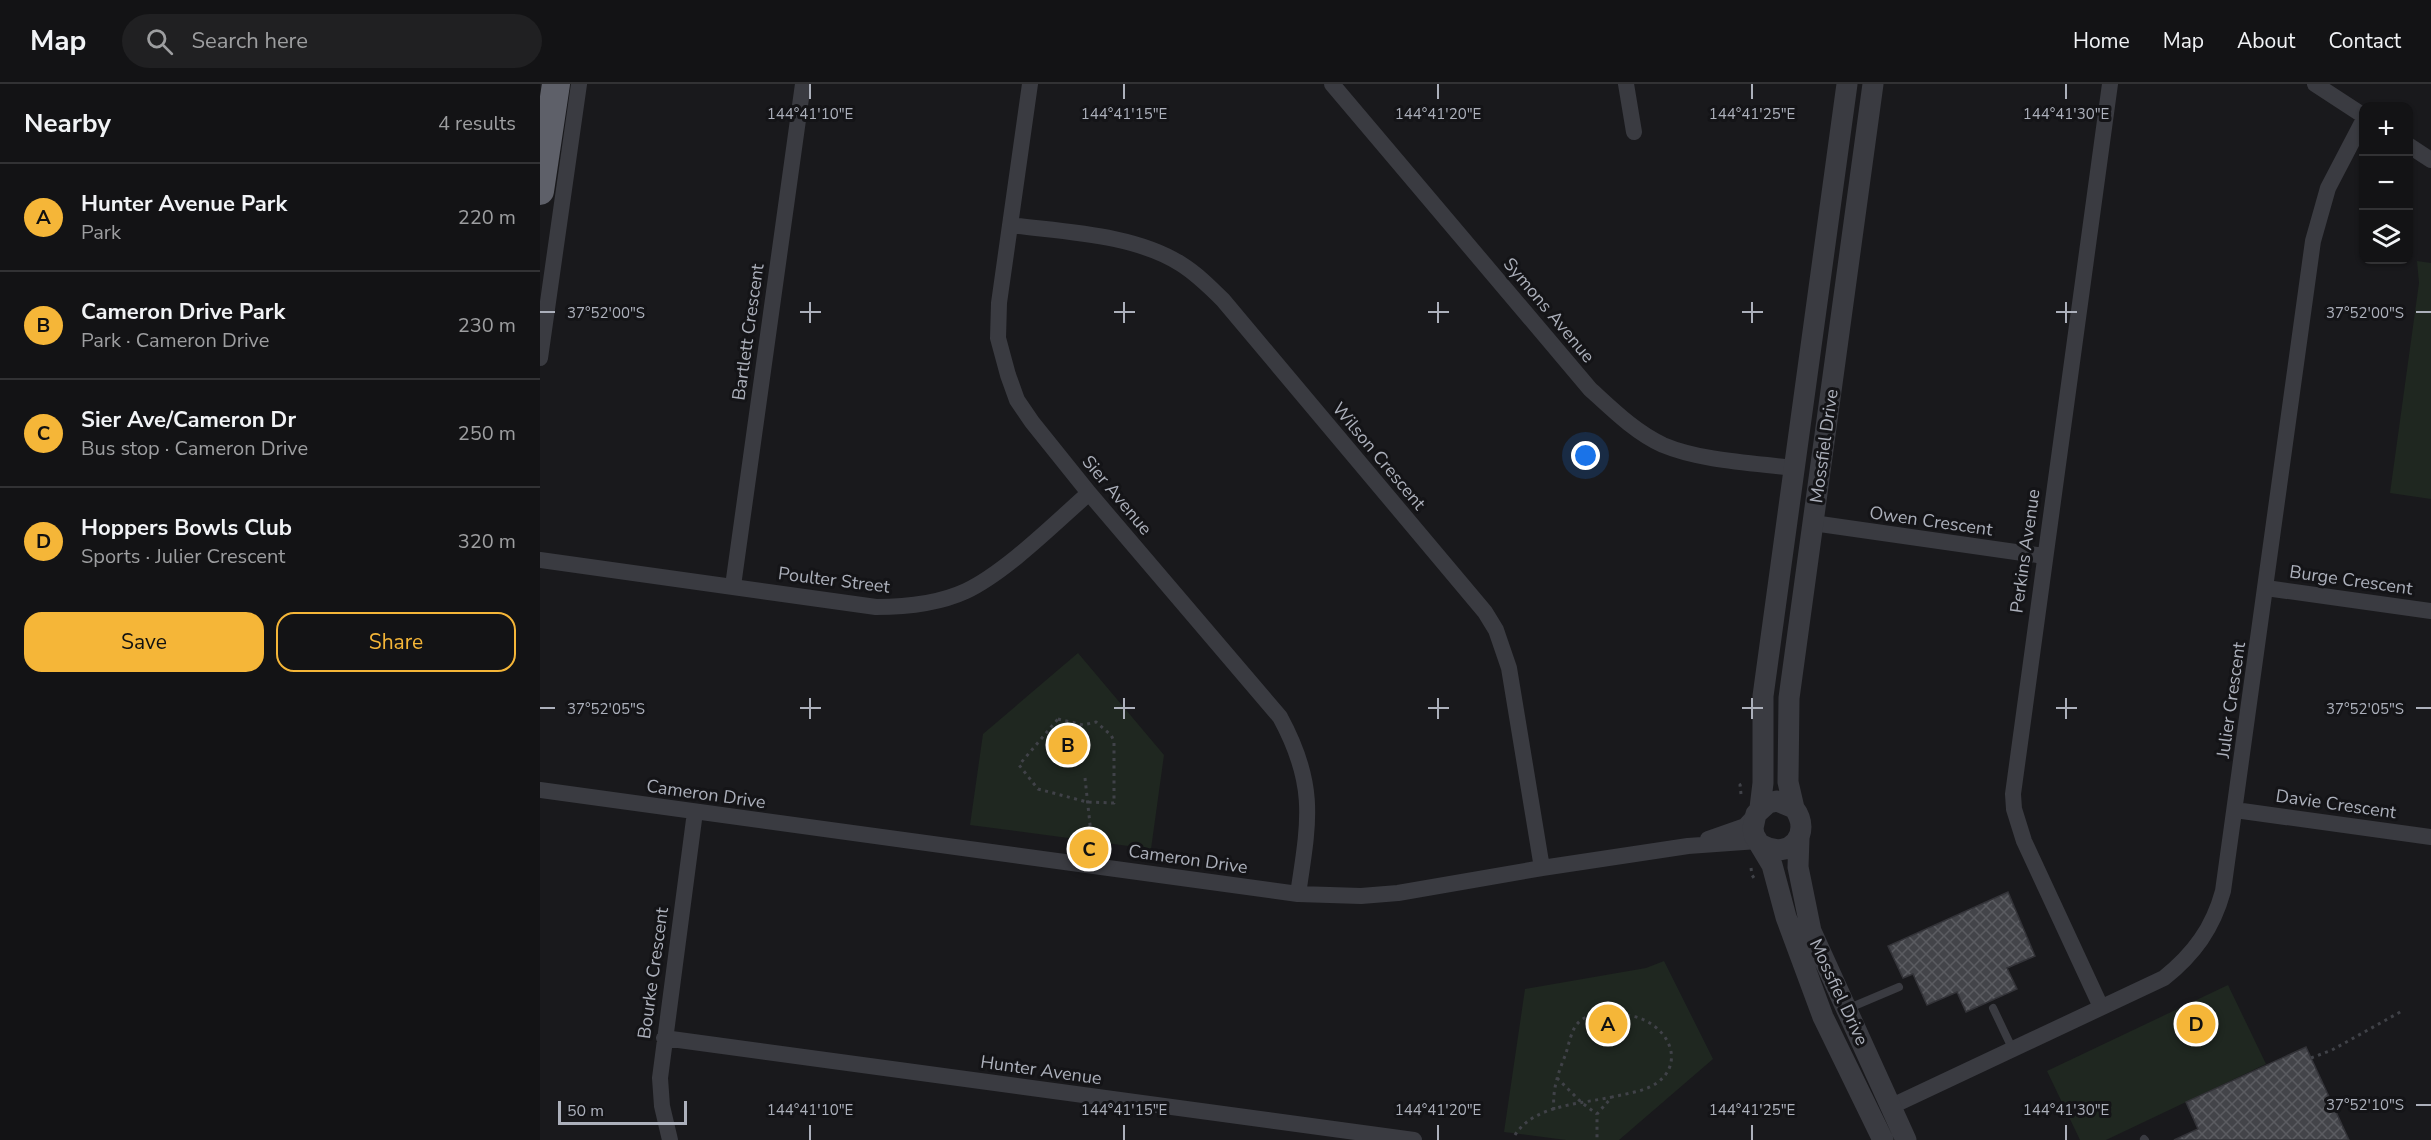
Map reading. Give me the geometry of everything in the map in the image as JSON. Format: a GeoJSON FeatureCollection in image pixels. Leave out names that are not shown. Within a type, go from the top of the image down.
{"type":"FeatureCollection","features":[{"type":"Feature","properties":{"kind":"highway"},"geometry":{"type":"LineString","coordinates":[[540,190],[544,135],[556,84]]}},
{"type":"Feature","properties":{"kind":"street"},"geometry":{"type":"LineString","coordinates":[[540,358],[579,84]]}},
{"type":"Feature","properties":{"kind":"street","name":"Bartlett Crescent"},"geometry":{"type":"LineString","coordinates":[[733,586],[803,84]]}},
{"type":"Feature","properties":{"kind":"street","name":"Sier Avenue"},"geometry":{"type":"LineString","coordinates":[[1030,84],[999,303],[998,338],[1008,375],[1017,400],[1032,422],[1089,493],[1280,717],[1294,743],[1302,766],[1308,796],[1307,833],[1298,894]]}},
{"type":"Feature","properties":{"kind":"street","name":"Symons Avenue"},"geometry":{"type":"LineString","coordinates":[[1332,84],[1590,389],[1626,423],[1663,445],[1692,453],[1794,468]]}},
{"type":"Feature","properties":{"kind":"street"},"geometry":{"type":"LineString","coordinates":[[1626,84],[1634,132]]}},
{"type":"Feature","properties":{"kind":"street","name":"Mossfiel Drive"},"geometry":{"type":"LineString","coordinates":[[1758,811],[1763,783],[1763,696],[1847,84]]}},
{"type":"Feature","properties":{"kind":"street","name":"Mossfiel Drive"},"geometry":{"type":"LineString","coordinates":[[1794,808],[1788,772],[1789,698],[1873,84]]}},
{"type":"Feature","properties":{"kind":"street","name":"Perkins Avenue"},"geometry":{"type":"LineString","coordinates":[[2101,1007],[2024,842],[2014,809],[2015,772],[2110,84]]}},
{"type":"Feature","properties":{"kind":"street"},"geometry":{"type":"LineString","coordinates":[[2315,84],[2359,115]]}},
{"type":"Feature","properties":{"kind":"street","name":"Julier Crescent"},"geometry":{"type":"LineString","coordinates":[[1892,1106],[2164,978],[2187,957],[2208,930],[2223,891],[2313,241],[2328,188],[2359,128]]}},
{"type":"Feature","properties":{"kind":"street"},"geometry":{"type":"LineString","coordinates":[[2413,148],[2431,160]]}},
{"type":"Feature","properties":{"kind":"street","name":"Wilson Crescent"},"geometry":{"type":"LineString","coordinates":[[1010,225],[1126,241],[1154,250],[1180,263],[1202,279],[1223,300],[1485,612],[1496,630],[1509,668],[1542,868]]}},
{"type":"Feature","properties":{"kind":"street"},"geometry":{"type":"LineString","coordinates":[[1794,468],[1820,473]]}},
{"type":"Feature","properties":{"kind":"street","name":"Poulter Street"},"geometry":{"type":"LineString","coordinates":[[540,560],[876,607],[905,607],[966,591],[999,571],[1089,493]]}},
{"type":"Feature","properties":{"kind":"street"},"geometry":{"type":"LineString","coordinates":[[1788,519],[1814,524]]}},
{"type":"Feature","properties":{"kind":"street","name":"Owen Crescent"},"geometry":{"type":"LineString","coordinates":[[1814,524],[2044,556]]}},
{"type":"Feature","properties":{"kind":"street","name":"Burge Crescent"},"geometry":{"type":"LineString","coordinates":[[2266,588],[2431,611]]}},
{"type":"Feature","properties":{"kind":"street","name":"Cameron Drive"},"geometry":{"type":"LineString","coordinates":[[540,790],[1298,894],[1361,896],[1398,893],[1688,846],[1760,843]]}},
{"type":"Feature","properties":{"kind":"street"},"geometry":{"type":"LineString","coordinates":[[1777,801],[1794,808],[1802,822],[1799,838],[1786,849],[1769,849],[1760,843],[1753,828],[1758,811],[1768,803],[1777,801]]}},
{"type":"Feature","properties":{"kind":"street","name":"Davie Crescent"},"geometry":{"type":"LineString","coordinates":[[2235,810],[2431,837]]}},
{"type":"Feature","properties":{"kind":"street","name":"Cameron Drive"},"geometry":{"type":"LineString","coordinates":[[1688,846],[1745,826],[1758,811]]}},
{"type":"Feature","properties":{"kind":"street","name":"Bourke Crescent"},"geometry":{"type":"LineString","coordinates":[[670,1140],[661,1096],[660,1078],[695,812]]}},
{"type":"Feature","properties":{"kind":"street","name":"Mossfiel Drive"},"geometry":{"type":"LineString","coordinates":[[1799,838],[1798,867],[1811,931],[1906,1140]]}},
{"type":"Feature","properties":{"kind":"street","name":"Mossfiel Drive"},"geometry":{"type":"LineString","coordinates":[[1760,843],[1772,865],[1786,917],[1823,1017],[1883,1140]]}},
{"type":"Feature","properties":{"kind":"street","name":"Hunter Avenue"},"geometry":{"type":"LineString","coordinates":[[664,1038],[1414,1140]]}},
{"type":"Feature","properties":{"kind":"street"},"geometry":{"type":"LineString","coordinates":[[1872,1115],[1892,1106]]}},
{"type":"Feature","properties":{"kind":"lane"},"geometry":{"type":"LineString","coordinates":[[1847,1009],[1899,987]]}},
{"type":"Feature","properties":{"kind":"lane"},"geometry":{"type":"LineString","coordinates":[[1993,1008],[2012,1048]]}},
{"type":"Feature","properties":{"kind":"path"},"geometry":{"type":"LineString","coordinates":[[1058,719],[1083,725],[1099,723],[1113,738],[1113,803],[1087,802],[1038,789],[1019,765],[1058,719]]}},
{"type":"Feature","properties":{"kind":"path"},"geometry":{"type":"LineString","coordinates":[[1085,778],[1092,843]]}},
{"type":"Feature","properties":{"kind":"path"},"geometry":{"type":"LineString","coordinates":[[2311,1058],[2332,1050],[2402,1011]]}},
{"type":"Feature","properties":{"kind":"path"},"geometry":{"type":"LineString","coordinates":[[1515,1135],[1532,1118],[1554,1110],[1653,1085],[1663,1078],[1671,1066],[1672,1054],[1668,1041],[1655,1026],[1642,1019],[1599,1015],[1581,1020],[1575,1027],[1557,1078],[1554,1110]]}},
{"type":"Feature","properties":{"kind":"path"},"geometry":{"type":"LineString","coordinates":[[1557,1078],[1582,1103],[1597,1114]]}},
{"type":"Feature","properties":{"kind":"path"},"geometry":{"type":"LineString","coordinates":[[1597,1140],[1597,1114],[1612,1097]]}},
{"type":"Feature","properties":{"kind":"shaded area"},"geometry":{"type":"Polygon","coordinates":[[[2417,261],[2431,263],[2431,499],[2390,493],[2419,283],[2417,261]]]}},
{"type":"Feature","properties":{"kind":"shaded area"},"geometry":{"type":"Polygon","coordinates":[[[1078,653],[1164,755],[1151,849],[970,825],[983,734],[1078,653]]]}},
{"type":"Feature","properties":{"kind":"shaded area"},"geometry":{"type":"Polygon","coordinates":[[[1664,961],[1713,1059],[1619,1140],[1566,1140],[1504,1132],[1525,989],[1646,968],[1664,961]]]}},
{"type":"Feature","properties":{"kind":"shaded area"},"geometry":{"type":"Polygon","coordinates":[[[2228,985],[2266,1064],[2106,1140],[2080,1140],[2047,1071],[2228,985]]]}},
{"type":"Feature","properties":{"kind":"building"},"geometry":{"type":"Polygon","coordinates":[[[2008,892],[2035,956],[2007,968],[2017,989],[1966,1012],[1957,992],[1927,1005],[1913,974],[1903,978],[1888,946],[2008,892]]]}},
{"type":"Feature","properties":{"kind":"building"},"geometry":{"type":"Polygon","coordinates":[[[2306,1047],[2349,1140],[2174,1140],[2198,1129],[2186,1102],[2306,1047]]]}},
{"type":"Feature","properties":{"kind":"place","name":"Cameron Drive Park"},"geometry":{"type":"Point","coordinates":[1068,745]}},
{"type":"Feature","properties":{"kind":"place","name":"Sier Ave/Cameron Dr"},"geometry":{"type":"Point","coordinates":[1089,849]}},
{"type":"Feature","properties":{"kind":"place","name":"Hunter Avenue Park"},"geometry":{"type":"Point","coordinates":[1608,1024]}},
{"type":"Feature","properties":{"kind":"place","name":"Hoppers Bowls Club"},"geometry":{"type":"Point","coordinates":[2196,1024]}}]}
